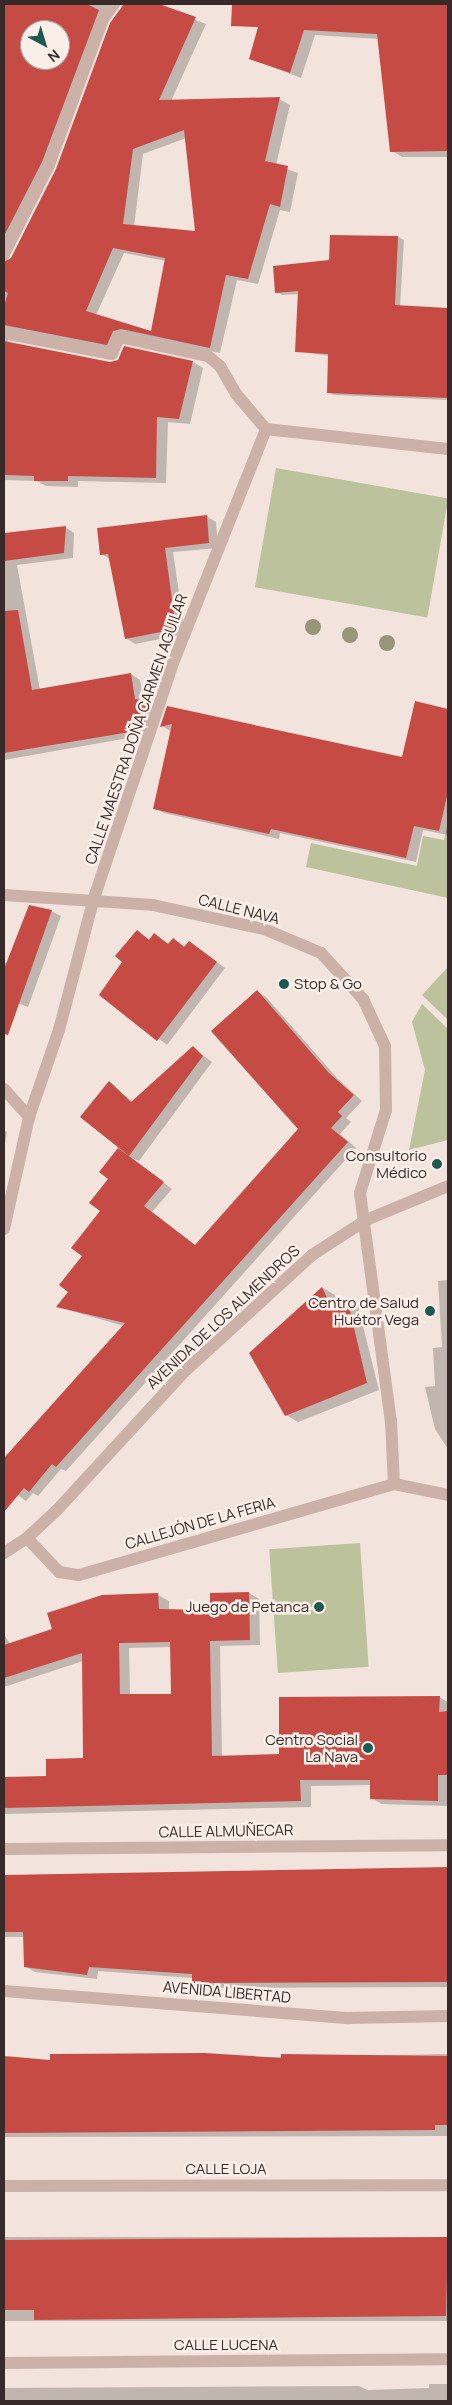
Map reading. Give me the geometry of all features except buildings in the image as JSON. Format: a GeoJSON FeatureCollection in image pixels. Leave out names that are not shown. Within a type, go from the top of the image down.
{"type":"FeatureCollection","features":[{"type":"Feature","properties":{"kind":"street"},"geometry":{"type":"LineString","coordinates":[[4,254],[49,165],[103,19],[114,4]]}},
{"type":"Feature","properties":{"kind":"street"},"geometry":{"type":"LineString","coordinates":[[4,333],[112,354],[119,336],[208,356],[220,366],[236,394],[266,429],[448,449]]}},
{"type":"Feature","properties":{"kind":"street","name":"CALLE MAESTRA DOÑA CARMEN AGUILAR"},"geometry":{"type":"LineString","coordinates":[[4,1229],[29,1117],[59,1030],[93,901],[173,663],[266,429]]}},
{"type":"Feature","properties":{"kind":"street","name":"CALLE NAVA"},"geometry":{"type":"LineString","coordinates":[[4,895],[153,905],[264,929],[321,953],[363,999],[385,1046],[386,1110],[360,1193],[366,1220]]}},
{"type":"Feature","properties":{"kind":"street"},"geometry":{"type":"LineString","coordinates":[[4,1089],[29,1117]]}},
{"type":"Feature","properties":{"kind":"street","name":"AVENIDA DE LOS ALMENDROS"},"geometry":{"type":"LineString","coordinates":[[4,1553],[27,1538],[58,1509],[184,1372],[312,1255],[366,1220],[448,1186]]}},
{"type":"Feature","properties":{"kind":"street"},"geometry":{"type":"LineString","coordinates":[[366,1220],[391,1422],[394,1484]]}},
{"type":"Feature","properties":{"kind":"street","name":"CALLEJÓN DE LA FERIA"},"geometry":{"type":"LineString","coordinates":[[27,1538],[59,1572],[79,1575],[394,1484],[448,1495]]}},
{"type":"Feature","properties":{"kind":"street","name":"CALLE ALMUÑECAR"},"geometry":{"type":"LineString","coordinates":[[4,1849],[448,1844]]}},
{"type":"Feature","properties":{"kind":"street","name":"AVENIDA LIBERTAD"},"geometry":{"type":"LineString","coordinates":[[4,1991],[349,2018],[448,2016]]}},
{"type":"Feature","properties":{"kind":"street","name":"CALLE LOJA"},"geometry":{"type":"LineString","coordinates":[[4,2186],[448,2185]]}},
{"type":"Feature","properties":{"kind":"street","name":"CALLE LUCENA"},"geometry":{"type":"LineString","coordinates":[[4,2363],[448,2359]]}},
{"type":"Feature","properties":{"kind":"green space"},"geometry":{"type":"Polygon","coordinates":[[[276,468],[448,498],[427,618],[255,587],[276,468]]]}},
{"type":"Feature","properties":{"kind":"green space"},"geometry":{"type":"Polygon","coordinates":[[[448,821],[448,898],[306,867],[311,843],[417,866],[423,836],[444,840],[448,821]]]}},
{"type":"Feature","properties":{"kind":"green space"},"geometry":{"type":"Polygon","coordinates":[[[448,967],[448,1020],[422,995],[448,967]]]}},
{"type":"Feature","properties":{"kind":"green space"},"geometry":{"type":"Polygon","coordinates":[[[422,1004],[448,1029],[448,1140],[409,1150],[425,1070],[412,1022],[422,1004]]]}},
{"type":"Feature","properties":{"kind":"green space","name":"Juego de Petanca"},"geometry":{"type":"Polygon","coordinates":[[[360,1543],[369,1667],[278,1673],[269,1549],[360,1543]]]}},
{"type":"Feature","properties":{"kind":"place","name":"Stop & Go"},"geometry":{"type":"Point","coordinates":[284,984]}},
{"type":"Feature","properties":{"kind":"place","name":"Consultorio Médico"},"geometry":{"type":"Point","coordinates":[437,1164]}},
{"type":"Feature","properties":{"kind":"place","name":"Centro de Salud Huétor Vega"},"geometry":{"type":"Point","coordinates":[430,1311]}},
{"type":"Feature","properties":{"kind":"place","name":"Juego de Petanca"},"geometry":{"type":"Point","coordinates":[319,1607]}},
{"type":"Feature","properties":{"kind":"place","name":"Centro Social La Nava"},"geometry":{"type":"Point","coordinates":[368,1748]}}]}
